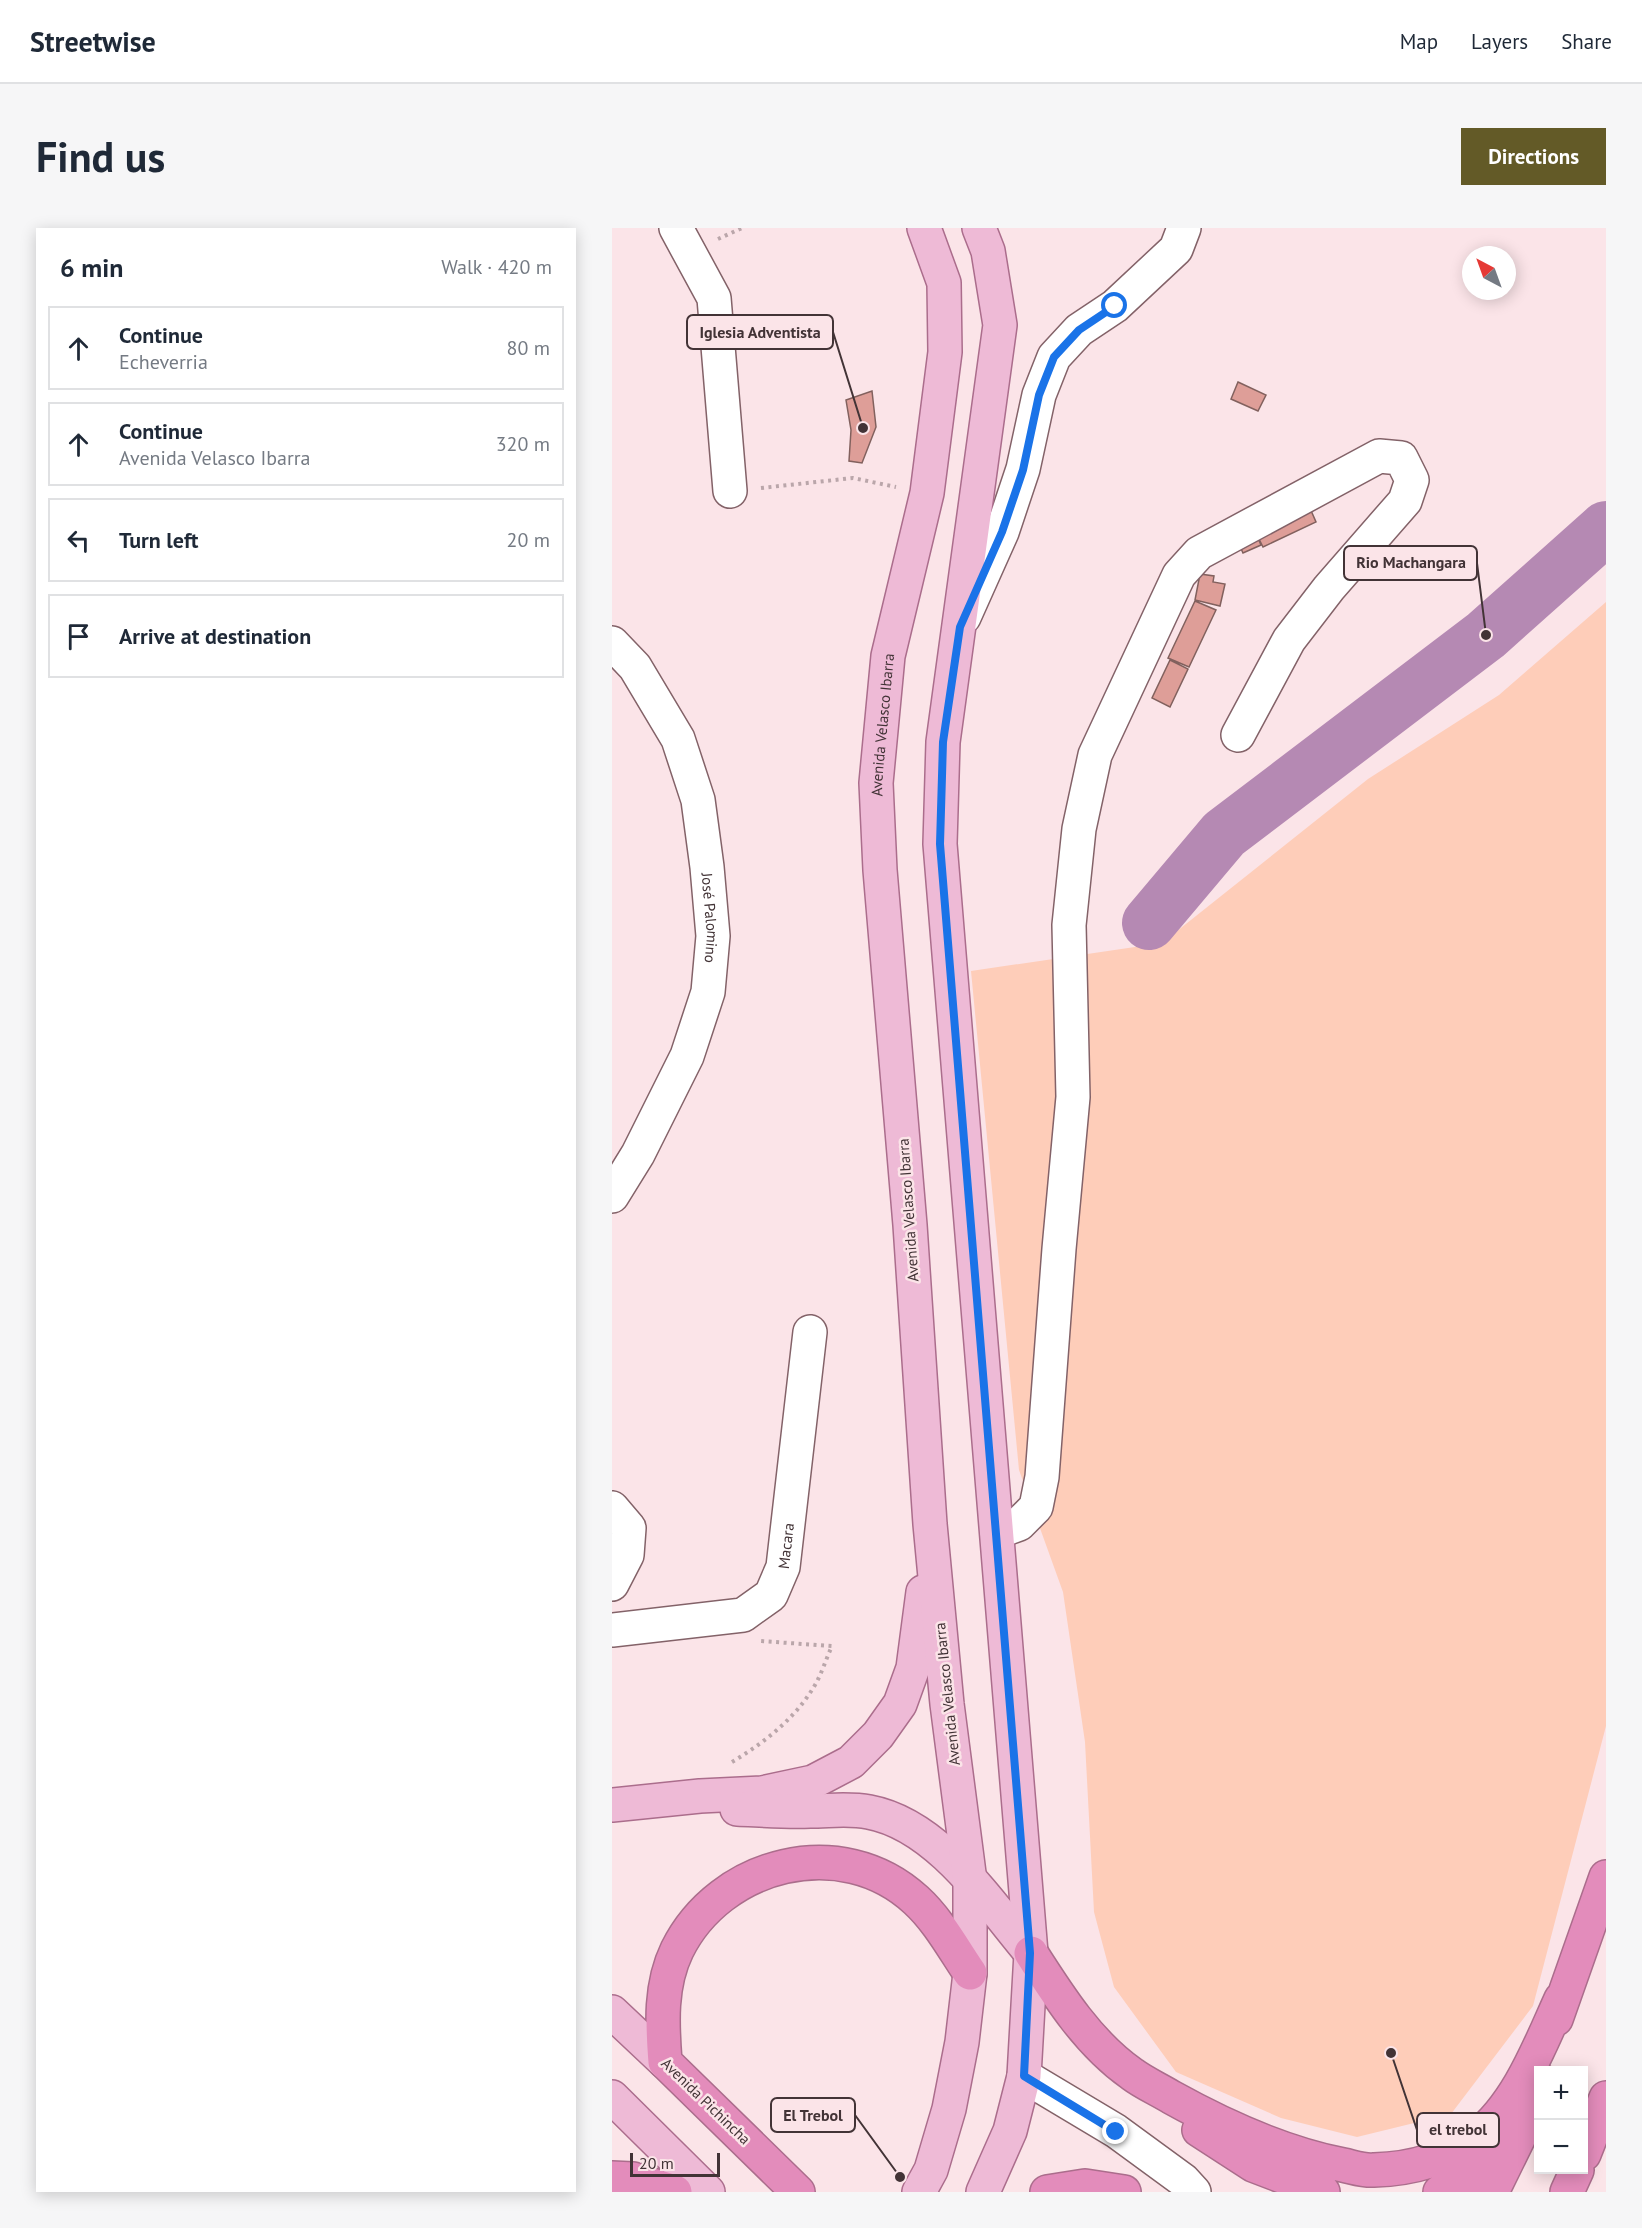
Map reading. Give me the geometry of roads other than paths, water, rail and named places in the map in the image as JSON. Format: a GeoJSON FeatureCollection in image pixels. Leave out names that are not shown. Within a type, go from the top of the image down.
{"type":"FeatureCollection","features":[{"type":"Feature","properties":{"kind":"highway"},"geometry":{"type":"LineString","coordinates":[[665,2061],[662,2019],[665,1984],[677,1950],[698,1918],[733,1886],[769,1870],[795,1864],[825,1862],[857,1868],[887,1880],[915,1899],[941,1929],[970,1973]]}},
{"type":"Feature","properties":{"kind":"highway"},"geometry":{"type":"LineString","coordinates":[[1542,2066],[1562,1999],[1606,1877]]}},
{"type":"Feature","properties":{"kind":"highway"},"geometry":{"type":"LineString","coordinates":[[1030,1953],[1061,2001],[1095,2041],[1170,2108],[1214,2142],[1253,2165],[1323,2192]]}},
{"type":"Feature","properties":{"kind":"highway"},"geometry":{"type":"LineString","coordinates":[[1132,2074],[1216,2122],[1279,2146],[1325,2161],[1372,2170],[1402,2167],[1431,2161],[1452,2153],[1478,2136],[1502,2109],[1523,2079],[1562,1999]]}},
{"type":"Feature","properties":{"kind":"highway","name":"Avenida Pichincha"},"geometry":{"type":"LineString","coordinates":[[665,2061],[798,2192]]}},
{"type":"Feature","properties":{"kind":"highway"},"geometry":{"type":"LineString","coordinates":[[1492,2192],[1520,2135],[1534,2094]]}},
{"type":"Feature","properties":{"kind":"highway"},"geometry":{"type":"LineString","coordinates":[[1588,2144],[1606,2098]]}},
{"type":"Feature","properties":{"kind":"highway"},"geometry":{"type":"LineString","coordinates":[[1440,2192],[1464,2182],[1483,2169],[1520,2135]]}},
{"type":"Feature","properties":{"kind":"highway"},"geometry":{"type":"LineString","coordinates":[[1567,2192],[1575,2174]]}},
{"type":"Feature","properties":{"kind":"highway"},"geometry":{"type":"LineString","coordinates":[[612,2178],[633,2179],[675,2192]]}},
{"type":"Feature","properties":{"kind":"highway"},"geometry":{"type":"LineString","coordinates":[[1047,2192],[1085,2186],[1124,2192]]}},
{"type":"Feature","properties":{"kind":"main road","name":"Avenida Velasco Ibarra"},"geometry":{"type":"LineString","coordinates":[[919,2192],[931,2170],[949,2109],[962,2042],[970,1973],[970,1881],[947,1704],[930,1524],[910,1225],[880,870],[876,783],[888,656],[927,493],[945,352],[944,283],[924,228]]}},
{"type":"Feature","properties":{"kind":"main road"},"geometry":{"type":"LineString","coordinates":[[979,228],[988,251],[1000,325],[943,742],[940,844],[1030,1953],[1024,2076],[1010,2131],[983,2192]]}},
{"type":"Feature","properties":{"kind":"main road"},"geometry":{"type":"LineString","coordinates":[[614,1804],[762,1792],[813,1782],[851,1762],[878,1735],[900,1704],[913,1668],[930,1524]]}},
{"type":"Feature","properties":{"kind":"main road"},"geometry":{"type":"LineString","coordinates":[[614,1804],[778,1812],[845,1809],[869,1812],[894,1819],[924,1835],[970,1881],[1030,1953]]}},
{"type":"Feature","properties":{"kind":"main road","name":"Avenida Pichincha"},"geometry":{"type":"LineString","coordinates":[[612,2012],[665,2061]]}},
{"type":"Feature","properties":{"kind":"main road"},"geometry":{"type":"LineString","coordinates":[[612,2097],[708,2192]]}},
{"type":"Feature","properties":{"kind":"street"},"geometry":{"type":"LineString","coordinates":[[676,228],[714,298],[730,491]]}},
{"type":"Feature","properties":{"kind":"street"},"geometry":{"type":"LineString","coordinates":[[960,627],[1002,532],[1023,470],[1039,395],[1054,357],[1079,330],[1115,306],[1176,249],[1184,228]]}},
{"type":"Feature","properties":{"kind":"street"},"geometry":{"type":"LineString","coordinates":[[997,1532],[1018,1524],[1036,1507],[1042,1477],[1059,1249],[1074,1097],[1069,925],[1079,829],[1095,755],[1179,575],[1199,553],[1379,456],[1401,458],[1412,480],[1405,501],[1329,588],[1289,640],[1238,735]]}},
{"type":"Feature","properties":{"kind":"street","name":"José Palomino"},"geometry":{"type":"LineString","coordinates":[[612,643],[635,667],[678,739],[698,800],[713,936],[708,992],[687,1056],[638,1154],[612,1196]]}},
{"type":"Feature","properties":{"kind":"street","name":"Macara"},"geometry":{"type":"LineString","coordinates":[[612,1630],[743,1615],[771,1595],[783,1567],[810,1332]]}},
{"type":"Feature","properties":{"kind":"street"},"geometry":{"type":"LineString","coordinates":[[612,1508],[628,1528],[627,1555],[612,1584]]}},
{"type":"Feature","properties":{"kind":"street"},"geometry":{"type":"LineString","coordinates":[[1024,2076],[1116,2132],[1183,2180],[1194,2192]]}},
{"type":"Feature","properties":{"kind":"waterway"},"geometry":{"type":"LineString","coordinates":[[1149,923],[1224,834],[1486,635],[1606,528]]}},
{"type":"Feature","properties":{"kind":"place","name":"Iglesia Adventista"},"geometry":{"type":"Point","coordinates":[863,428]}},
{"type":"Feature","properties":{"kind":"place","name":"Rio Machangara"},"geometry":{"type":"Point","coordinates":[1486,635]}},
{"type":"Feature","properties":{"kind":"place","name":"el trebol"},"geometry":{"type":"Point","coordinates":[1391,2053]}},
{"type":"Feature","properties":{"kind":"place","name":"El Trebol"},"geometry":{"type":"Point","coordinates":[900,2177]}}]}
